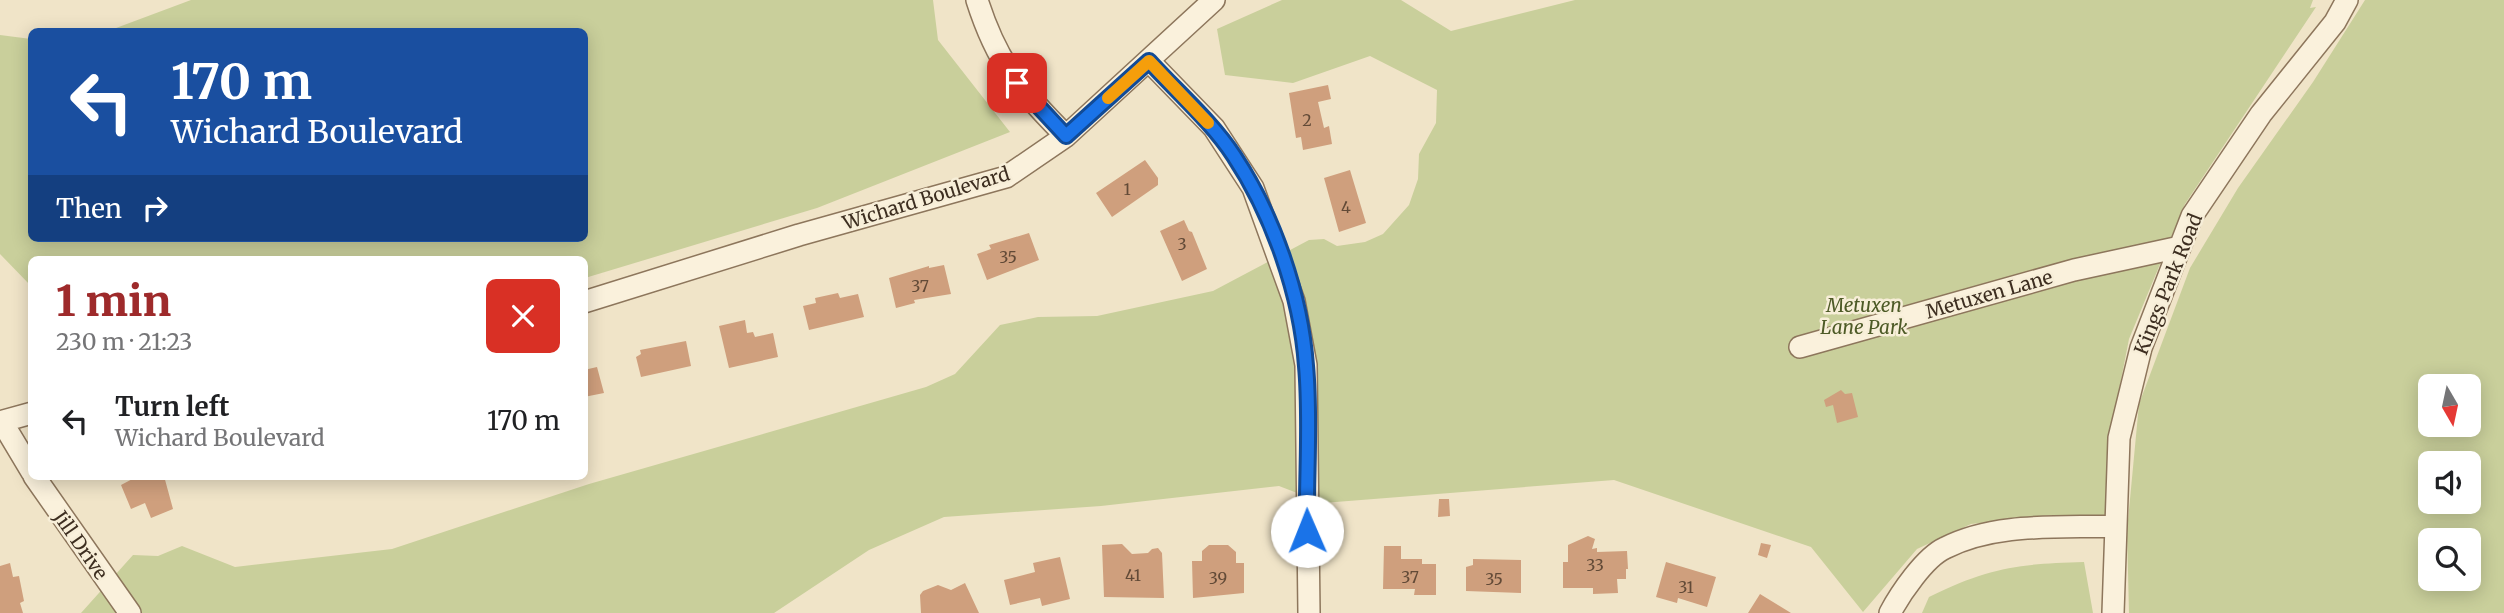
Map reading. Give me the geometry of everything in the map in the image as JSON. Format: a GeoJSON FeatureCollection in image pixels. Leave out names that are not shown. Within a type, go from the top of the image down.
{"type":"FeatureCollection","features":[{"type":"Feature","properties":{"kind":"street"},"geometry":{"type":"LineString","coordinates":[[977,0],[991,42],[1004,66],[1029,100],[1066,136]]}},
{"type":"Feature","properties":{"kind":"street","name":"Wichard Boulevard"},"geometry":{"type":"LineString","coordinates":[[588,301],[799,235],[1006,177],[1066,136],[1214,0]]}},
{"type":"Feature","properties":{"kind":"street","name":"Kings Park Road"},"geometry":{"type":"LineString","coordinates":[[2113,613],[2119,439],[2140,348],[2192,216],[2262,114],[2335,22],[2347,0]]}},
{"type":"Feature","properties":{"kind":"street"},"geometry":{"type":"LineString","coordinates":[[1149,61],[1213,128],[1233,155],[1258,199],[1291,290],[1306,365],[1309,613]]}},
{"type":"Feature","properties":{"kind":"street","name":"Metuxen Lane"},"geometry":{"type":"LineString","coordinates":[[1800,347],[2074,270],[2180,247]]}},
{"type":"Feature","properties":{"kind":"street"},"geometry":{"type":"LineString","coordinates":[[1,422],[28,414]]}},
{"type":"Feature","properties":{"kind":"street","name":"Jill Drive"},"geometry":{"type":"LineString","coordinates":[[1,422],[28,466]]}},
{"type":"Feature","properties":{"kind":"street","name":"Jill Drive"},"geometry":{"type":"LineString","coordinates":[[37,480],[130,613]]}},
{"type":"Feature","properties":{"kind":"street"},"geometry":{"type":"LineString","coordinates":[[1890,613],[1901,592],[1942,549],[1987,533],[2115,526]]}},
{"type":"Feature","properties":{"kind":"green space"},"geometry":{"type":"Polygon","coordinates":[[[191,0],[933,0],[938,40],[1010,132],[817,208],[588,277],[588,256],[28,256],[28,283],[0,254],[0,35],[28,39],[28,242],[588,242],[588,28],[116,28],[191,0]]]}},
{"type":"Feature","properties":{"kind":"green space","name":"Metuxen Lane Park"},"geometry":{"type":"Polygon","coordinates":[[[1282,0],[1401,0],[1451,31],[1575,0],[2313,0],[2310,8],[2316,7],[2185,204],[2129,339],[2112,426],[2105,516],[2051,515],[1971,524],[1917,549],[1863,612],[1811,547],[1614,480],[1323,503],[1279,486],[1101,506],[944,517],[869,550],[774,613],[81,613],[133,555],[158,556],[182,546],[235,567],[392,549],[589,484],[926,387],[955,374],[1000,325],[1038,317],[1097,316],[1213,291],[1309,240],[1324,239],[1337,246],[1365,242],[1383,234],[1409,205],[1418,179],[1419,154],[1436,123],[1437,90],[1370,56],[1293,83],[1225,75],[1217,29],[1282,0]]]}},
{"type":"Feature","properties":{"kind":"green space"},"geometry":{"type":"Polygon","coordinates":[[[2365,0],[2504,0],[2504,613],[2129,613],[2127,531],[2139,404],[2190,268],[2238,188],[2313,82],[2365,0]]]}},
{"type":"Feature","properties":{"kind":"green space"},"geometry":{"type":"Polygon","coordinates":[[[2084,562],[2093,613],[1922,613],[1929,597],[1987,573],[2022,566],[2084,562]]]}},
{"type":"Feature","properties":{"kind":"building"},"geometry":{"type":"Polygon","coordinates":[[[1328,85],[1331,99],[1318,102],[1324,128],[1329,126],[1332,144],[1303,150],[1301,137],[1296,138],[1289,93],[1328,85]]]}},
{"type":"Feature","properties":{"kind":"building"},"geometry":{"type":"Polygon","coordinates":[[[1145,160],[1158,178],[1158,185],[1112,217],[1096,193],[1145,160]]]}},
{"type":"Feature","properties":{"kind":"building"},"geometry":{"type":"Polygon","coordinates":[[[1350,170],[1366,223],[1339,232],[1324,178],[1350,170]]]}},
{"type":"Feature","properties":{"kind":"building"},"geometry":{"type":"Polygon","coordinates":[[[1184,220],[1192,232],[1207,269],[1182,281],[1160,231],[1184,220]]]}},
{"type":"Feature","properties":{"kind":"building"},"geometry":{"type":"Polygon","coordinates":[[[1029,233],[1039,260],[987,280],[977,254],[991,249],[989,245],[1029,233]]]}},
{"type":"Feature","properties":{"kind":"building"},"geometry":{"type":"Polygon","coordinates":[[[944,265],[951,294],[914,300],[915,303],[896,308],[889,278],[929,266],[944,265]]]}},
{"type":"Feature","properties":{"kind":"building"},"geometry":{"type":"Polygon","coordinates":[[[838,293],[840,298],[858,294],[864,317],[809,330],[803,306],[816,303],[815,298],[838,293]]]}},
{"type":"Feature","properties":{"kind":"building"},"geometry":{"type":"Polygon","coordinates":[[[745,320],[747,333],[753,332],[755,337],[773,333],[778,357],[729,368],[719,326],[745,320]]]}},
{"type":"Feature","properties":{"kind":"building"},"geometry":{"type":"Polygon","coordinates":[[[686,341],[691,366],[641,377],[636,357],[641,354],[640,350],[686,341]]]}},
{"type":"Feature","properties":{"kind":"building"},"geometry":{"type":"Polygon","coordinates":[[[597,367],[604,393],[588,396],[588,369],[597,367]]]}},
{"type":"Feature","properties":{"kind":"building"},"geometry":{"type":"Polygon","coordinates":[[[1841,390],[1845,394],[1852,393],[1858,417],[1837,423],[1833,405],[1826,407],[1824,400],[1841,390]]]}},
{"type":"Feature","properties":{"kind":"building"},"geometry":{"type":"Polygon","coordinates":[[[130,480],[165,480],[173,509],[151,518],[145,503],[131,509],[121,485],[130,480]]]}},
{"type":"Feature","properties":{"kind":"building"},"geometry":{"type":"Polygon","coordinates":[[[1439,499],[1449,499],[1450,516],[1438,517],[1439,499]]]}},
{"type":"Feature","properties":{"kind":"building"},"geometry":{"type":"Polygon","coordinates":[[[1588,536],[1595,539],[1592,549],[1597,548],[1597,552],[1627,551],[1626,579],[1617,579],[1618,593],[1593,594],[1593,588],[1563,588],[1563,562],[1568,562],[1568,545],[1588,536]]]}},
{"type":"Feature","properties":{"kind":"building"},"geometry":{"type":"Polygon","coordinates":[[[1761,543],[1771,545],[1767,558],[1758,555],[1761,543]]]}},
{"type":"Feature","properties":{"kind":"building"},"geometry":{"type":"Polygon","coordinates":[[[1122,544],[1132,554],[1148,553],[1158,548],[1162,553],[1164,598],[1104,597],[1102,545],[1122,544]]]}},
{"type":"Feature","properties":{"kind":"building"},"geometry":{"type":"Polygon","coordinates":[[[1209,545],[1228,545],[1236,552],[1236,563],[1244,563],[1244,593],[1193,598],[1192,561],[1202,561],[1202,551],[1209,545]]]}},
{"type":"Feature","properties":{"kind":"building"},"geometry":{"type":"Polygon","coordinates":[[[1384,546],[1401,546],[1401,559],[1422,559],[1422,564],[1436,564],[1436,595],[1414,595],[1415,589],[1383,589],[1384,546]]]}},
{"type":"Feature","properties":{"kind":"building"},"geometry":{"type":"Polygon","coordinates":[[[1060,557],[1070,599],[1042,606],[1040,598],[1010,605],[1004,580],[1035,572],[1033,563],[1060,557]]]}},
{"type":"Feature","properties":{"kind":"building"},"geometry":{"type":"Polygon","coordinates":[[[1473,559],[1521,560],[1521,593],[1466,591],[1466,567],[1473,565],[1473,559]]]}},
{"type":"Feature","properties":{"kind":"building"},"geometry":{"type":"Polygon","coordinates":[[[1666,562],[1716,577],[1707,607],[1678,598],[1677,603],[1656,597],[1666,562]]]}},
{"type":"Feature","properties":{"kind":"building"},"geometry":{"type":"Polygon","coordinates":[[[10,563],[13,577],[19,576],[24,601],[20,603],[23,613],[0,613],[0,566],[10,563]]]}},
{"type":"Feature","properties":{"kind":"building"},"geometry":{"type":"Polygon","coordinates":[[[965,583],[979,613],[921,613],[920,595],[923,591],[938,585],[951,590],[965,583]]]}},
{"type":"Feature","properties":{"kind":"building"},"geometry":{"type":"Polygon","coordinates":[[[1760,594],[1791,613],[1748,613],[1760,594]]]}},
{"type":"Feature","properties":{"kind":"slow traffic"},"geometry":{"type":"LineString","coordinates":[[1108,98],[1149,61],[1208,123]]}},
{"type":"Feature","properties":{"kind":"route"},"geometry":{"type":"LineString","coordinates":[[1017,83],[1029,100],[1066,136],[1149,61],[1213,128],[1233,155],[1253,188],[1268,223],[1294,301],[1306,365],[1307,531]]}}]}
